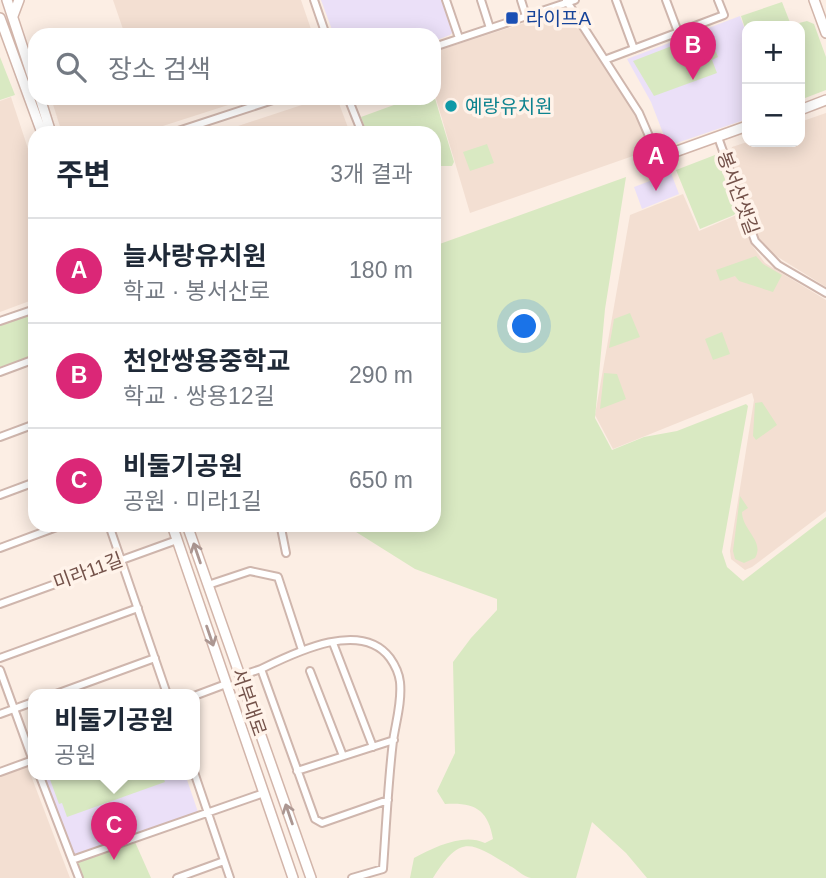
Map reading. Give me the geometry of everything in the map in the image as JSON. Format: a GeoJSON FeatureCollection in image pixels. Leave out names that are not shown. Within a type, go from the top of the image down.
{"type":"FeatureCollection","features":[{"type":"Feature","properties":{"kind":"main road"},"geometry":{"type":"LineString","coordinates":[[7,0],[28,64]]}},
{"type":"Feature","properties":{"kind":"main road"},"geometry":{"type":"LineString","coordinates":[[12,17],[19,0]]}},
{"type":"Feature","properties":{"kind":"main road"},"geometry":{"type":"LineString","coordinates":[[814,0],[826,33]]}},
{"type":"Feature","properties":{"kind":"main road"},"geometry":{"type":"LineString","coordinates":[[1,22],[28,95]]}},
{"type":"Feature","properties":{"kind":"main road"},"geometry":{"type":"LineString","coordinates":[[805,106],[826,98]]}},
{"type":"Feature","properties":{"kind":"main road"},"geometry":{"type":"LineString","coordinates":[[32,105],[39,126]]}},
{"type":"Feature","properties":{"kind":"main road"},"geometry":{"type":"LineString","coordinates":[[42,105],[49,126]]}},
{"type":"Feature","properties":{"kind":"main road"},"geometry":{"type":"LineString","coordinates":[[659,160],[742,130]]}},
{"type":"Feature","properties":{"kind":"main road"},"geometry":{"type":"LineString","coordinates":[[659,160],[742,130]]}},
{"type":"Feature","properties":{"kind":"main road","name":"서부대로"},"geometry":{"type":"LineString","coordinates":[[174,532],[293,878]]}},
{"type":"Feature","properties":{"kind":"main road","name":"서부대로"},"geometry":{"type":"LineString","coordinates":[[189,532],[311,878]]}},
{"type":"Feature","properties":{"kind":"street"},"geometry":{"type":"LineString","coordinates":[[314,0],[324,28]]}},
{"type":"Feature","properties":{"kind":"street"},"geometry":{"type":"LineString","coordinates":[[446,0],[459,38]]}},
{"type":"Feature","properties":{"kind":"street"},"geometry":{"type":"LineString","coordinates":[[481,0],[490,28]]}},
{"type":"Feature","properties":{"kind":"street"},"geometry":{"type":"LineString","coordinates":[[521,0],[526,16]]}},
{"type":"Feature","properties":{"kind":"street"},"geometry":{"type":"LineString","coordinates":[[616,0],[634,49]]}},
{"type":"Feature","properties":{"kind":"street"},"geometry":{"type":"LineString","coordinates":[[666,0],[678,32]]}},
{"type":"Feature","properties":{"kind":"street"},"geometry":{"type":"LineString","coordinates":[[607,59],[724,15],[718,0]]}},
{"type":"Feature","properties":{"kind":"street"},"geometry":{"type":"LineString","coordinates":[[441,44],[570,1],[639,113],[659,160]]}},
{"type":"Feature","properties":{"kind":"street"},"geometry":{"type":"LineString","coordinates":[[193,126],[258,105]]}},
{"type":"Feature","properties":{"kind":"street"},"geometry":{"type":"LineString","coordinates":[[351,105],[359,126]]}},
{"type":"Feature","properties":{"kind":"street","name":"봉서산샛길"},"geometry":{"type":"LineString","coordinates":[[719,140],[755,241],[778,265],[826,293]]}},
{"type":"Feature","properties":{"kind":"street"},"geometry":{"type":"LineString","coordinates":[[0,321],[28,312]]}},
{"type":"Feature","properties":{"kind":"street"},"geometry":{"type":"LineString","coordinates":[[0,372],[28,362]]}},
{"type":"Feature","properties":{"kind":"street"},"geometry":{"type":"LineString","coordinates":[[0,436],[28,426]]}},
{"type":"Feature","properties":{"kind":"street"},"geometry":{"type":"LineString","coordinates":[[0,495],[28,485]]}},
{"type":"Feature","properties":{"kind":"street"},"geometry":{"type":"LineString","coordinates":[[0,548],[43,532]]}},
{"type":"Feature","properties":{"kind":"street"},"geometry":{"type":"LineString","coordinates":[[111,532],[165,689]]}},
{"type":"Feature","properties":{"kind":"street"},"geometry":{"type":"LineString","coordinates":[[282,532],[286,553]]}},
{"type":"Feature","properties":{"kind":"street","name":"미라11길"},"geometry":{"type":"LineString","coordinates":[[0,604],[177,540]]}},
{"type":"Feature","properties":{"kind":"street"},"geometry":{"type":"LineString","coordinates":[[208,585],[250,571],[278,577],[302,650]]}},
{"type":"Feature","properties":{"kind":"street"},"geometry":{"type":"LineString","coordinates":[[0,658],[138,608]]}},
{"type":"Feature","properties":{"kind":"street"},"geometry":{"type":"LineString","coordinates":[[240,676],[302,650],[333,643],[362,641],[374,645],[386,653],[394,664],[400,680],[400,701],[388,800],[384,878]]}},
{"type":"Feature","properties":{"kind":"street"},"geometry":{"type":"LineString","coordinates":[[333,643],[373,747]]}},
{"type":"Feature","properties":{"kind":"street"},"geometry":{"type":"LineString","coordinates":[[70,689],[155,658]]}},
{"type":"Feature","properties":{"kind":"street"},"geometry":{"type":"LineString","coordinates":[[261,669],[315,819],[322,823],[388,800]]}},
{"type":"Feature","properties":{"kind":"street"},"geometry":{"type":"LineString","coordinates":[[0,670],[28,746]]}},
{"type":"Feature","properties":{"kind":"street"},"geometry":{"type":"LineString","coordinates":[[310,671],[343,756]]}},
{"type":"Feature","properties":{"kind":"street"},"geometry":{"type":"LineString","coordinates":[[200,694],[226,684]]}},
{"type":"Feature","properties":{"kind":"street"},"geometry":{"type":"LineString","coordinates":[[0,714],[28,704]]}},
{"type":"Feature","properties":{"kind":"street"},"geometry":{"type":"LineString","coordinates":[[297,771],[394,740]]}},
{"type":"Feature","properties":{"kind":"street"},"geometry":{"type":"LineString","coordinates":[[0,772],[28,762]]}},
{"type":"Feature","properties":{"kind":"street"},"geometry":{"type":"LineString","coordinates":[[41,780],[79,878]]}},
{"type":"Feature","properties":{"kind":"street"},"geometry":{"type":"LineString","coordinates":[[197,780],[230,878]]}},
{"type":"Feature","properties":{"kind":"street"},"geometry":{"type":"LineString","coordinates":[[72,860],[264,793]]}},
{"type":"Feature","properties":{"kind":"street"},"geometry":{"type":"LineString","coordinates":[[177,878],[224,861]]}},
{"type":"Feature","properties":{"kind":"street"},"geometry":{"type":"LineString","coordinates":[[352,878],[383,869]]}},
{"type":"Feature","properties":{"kind":"shaded area"},"geometry":{"type":"Polygon","coordinates":[[[113,0],[301,0],[311,28],[123,28],[113,0]]]}},
{"type":"Feature","properties":{"kind":"shaded area"},"geometry":{"type":"Polygon","coordinates":[[[321,0],[443,0],[455,30],[441,38],[441,28],[331,28],[321,0]]]}},
{"type":"Feature","properties":{"kind":"shaded area"},"geometry":{"type":"Polygon","coordinates":[[[568,9],[638,116],[650,150],[470,213],[438,105],[441,105],[441,50],[568,9]]]}},
{"type":"Feature","properties":{"kind":"shaded area"},"geometry":{"type":"Polygon","coordinates":[[[740,16],[742,121],[668,146],[651,102],[627,59],[740,16]]]}},
{"type":"Feature","properties":{"kind":"shaded area"},"geometry":{"type":"Polygon","coordinates":[[[11,97],[28,149],[28,302],[0,312],[0,101],[11,97]]]}},
{"type":"Feature","properties":{"kind":"shaded area"},"geometry":{"type":"Polygon","coordinates":[[[53,105],[228,105],[163,126],[60,126],[53,105]]]}},
{"type":"Feature","properties":{"kind":"shaded area"},"geometry":{"type":"Polygon","coordinates":[[[302,105],[340,105],[347,126],[238,126],[302,105]]]}},
{"type":"Feature","properties":{"kind":"shaded area"},"geometry":{"type":"Polygon","coordinates":[[[826,113],[826,287],[765,249],[758,239],[729,155],[732,147],[742,144],[742,147],[805,147],[805,120],[826,113]]]}},
{"type":"Feature","properties":{"kind":"shaded area"},"geometry":{"type":"Polygon","coordinates":[[[671,173],[679,194],[642,209],[634,187],[671,173]]]}},
{"type":"Feature","properties":{"kind":"shaded area"},"geometry":{"type":"Polygon","coordinates":[[[683,194],[699,231],[739,214],[751,244],[765,263],[826,300],[826,511],[745,570],[731,559],[730,551],[754,400],[752,393],[613,449],[595,415],[630,215],[683,194]]]}},
{"type":"Feature","properties":{"kind":"shaded area"},"geometry":{"type":"Polygon","coordinates":[[[27,765],[28,780],[33,780],[70,878],[0,878],[0,774],[27,765]]]}},
{"type":"Feature","properties":{"kind":"shaded area"},"geometry":{"type":"Polygon","coordinates":[[[46,780],[187,780],[198,812],[73,856],[46,780]]]}},
{"type":"Feature","properties":{"kind":"green space"},"geometry":{"type":"Polygon","coordinates":[[[782,2],[789,21],[743,21],[741,16],[782,2]]]}},
{"type":"Feature","properties":{"kind":"green space"},"geometry":{"type":"Polygon","coordinates":[[[805,22],[814,24],[826,57],[826,90],[805,98],[805,22]]]}},
{"type":"Feature","properties":{"kind":"green space"},"geometry":{"type":"Polygon","coordinates":[[[708,32],[718,57],[712,60],[717,73],[654,96],[633,61],[708,32]]]}},
{"type":"Feature","properties":{"kind":"green space"},"geometry":{"type":"Polygon","coordinates":[[[0,57],[15,95],[0,100],[0,57]]]}},
{"type":"Feature","properties":{"kind":"green space"},"geometry":{"type":"Polygon","coordinates":[[[394,105],[437,105],[454,162],[452,166],[441,166],[441,126],[364,126],[361,117],[394,105]]]}},
{"type":"Feature","properties":{"kind":"green space"},"geometry":{"type":"Polygon","coordinates":[[[487,144],[494,163],[470,171],[463,152],[487,144]]]}},
{"type":"Feature","properties":{"kind":"green space"},"geometry":{"type":"Polygon","coordinates":[[[715,155],[738,210],[734,215],[700,229],[676,170],[715,155]]]}},
{"type":"Feature","properties":{"kind":"green space"},"geometry":{"type":"Polygon","coordinates":[[[626,177],[605,309],[595,418],[612,450],[644,437],[677,431],[746,404],[748,406],[722,552],[727,567],[743,581],[826,517],[826,878],[647,878],[626,853],[592,822],[576,878],[531,878],[486,852],[468,846],[452,854],[433,878],[410,878],[414,858],[431,850],[458,840],[485,843],[493,839],[483,814],[472,806],[445,804],[437,791],[455,753],[453,662],[497,610],[497,599],[415,569],[356,532],[441,532],[441,243],[626,177]]]}},
{"type":"Feature","properties":{"kind":"green space"},"geometry":{"type":"Polygon","coordinates":[[[756,256],[763,264],[782,275],[773,292],[739,281],[735,276],[720,281],[716,270],[756,256]]]}},
{"type":"Feature","properties":{"kind":"green space"},"geometry":{"type":"Polygon","coordinates":[[[630,313],[640,337],[609,348],[614,319],[630,313]]]}},
{"type":"Feature","properties":{"kind":"green space"},"geometry":{"type":"Polygon","coordinates":[[[28,314],[28,358],[0,367],[0,324],[28,314]]]}},
{"type":"Feature","properties":{"kind":"green space"},"geometry":{"type":"Polygon","coordinates":[[[722,332],[730,354],[713,360],[705,339],[722,332]]]}},
{"type":"Feature","properties":{"kind":"green space"},"geometry":{"type":"Polygon","coordinates":[[[604,373],[617,374],[626,399],[600,409],[604,373]]]}},
{"type":"Feature","properties":{"kind":"green space"},"geometry":{"type":"Polygon","coordinates":[[[762,402],[777,425],[756,440],[753,436],[755,403],[762,402]]]}},
{"type":"Feature","properties":{"kind":"green space"},"geometry":{"type":"Polygon","coordinates":[[[740,496],[748,508],[742,512],[745,524],[757,546],[755,558],[744,563],[735,559],[733,551],[740,496]]]}},
{"type":"Feature","properties":{"kind":"green space"},"geometry":{"type":"Polygon","coordinates":[[[50,780],[165,782],[67,817],[62,803],[59,804],[50,780]]]}},
{"type":"Feature","properties":{"kind":"green space"},"geometry":{"type":"Polygon","coordinates":[[[135,842],[151,878],[81,878],[76,866],[78,862],[135,842]]]}},
{"type":"Feature","properties":{"kind":"place","name":"라이프A"},"geometry":{"type":"Point","coordinates":[512,18]}},
{"type":"Feature","properties":{"kind":"place","name":"천안쌍용중학교"},"geometry":{"type":"Point","coordinates":[693,80]}},
{"type":"Feature","properties":{"kind":"place","name":"예랑유치원"},"geometry":{"type":"Point","coordinates":[451,106]}},
{"type":"Feature","properties":{"kind":"place","name":"늘사랑유치원"},"geometry":{"type":"Point","coordinates":[656,191]}},
{"type":"Feature","properties":{"kind":"place","name":"비둘기공원"},"geometry":{"type":"Point","coordinates":[114,860]}}]}
